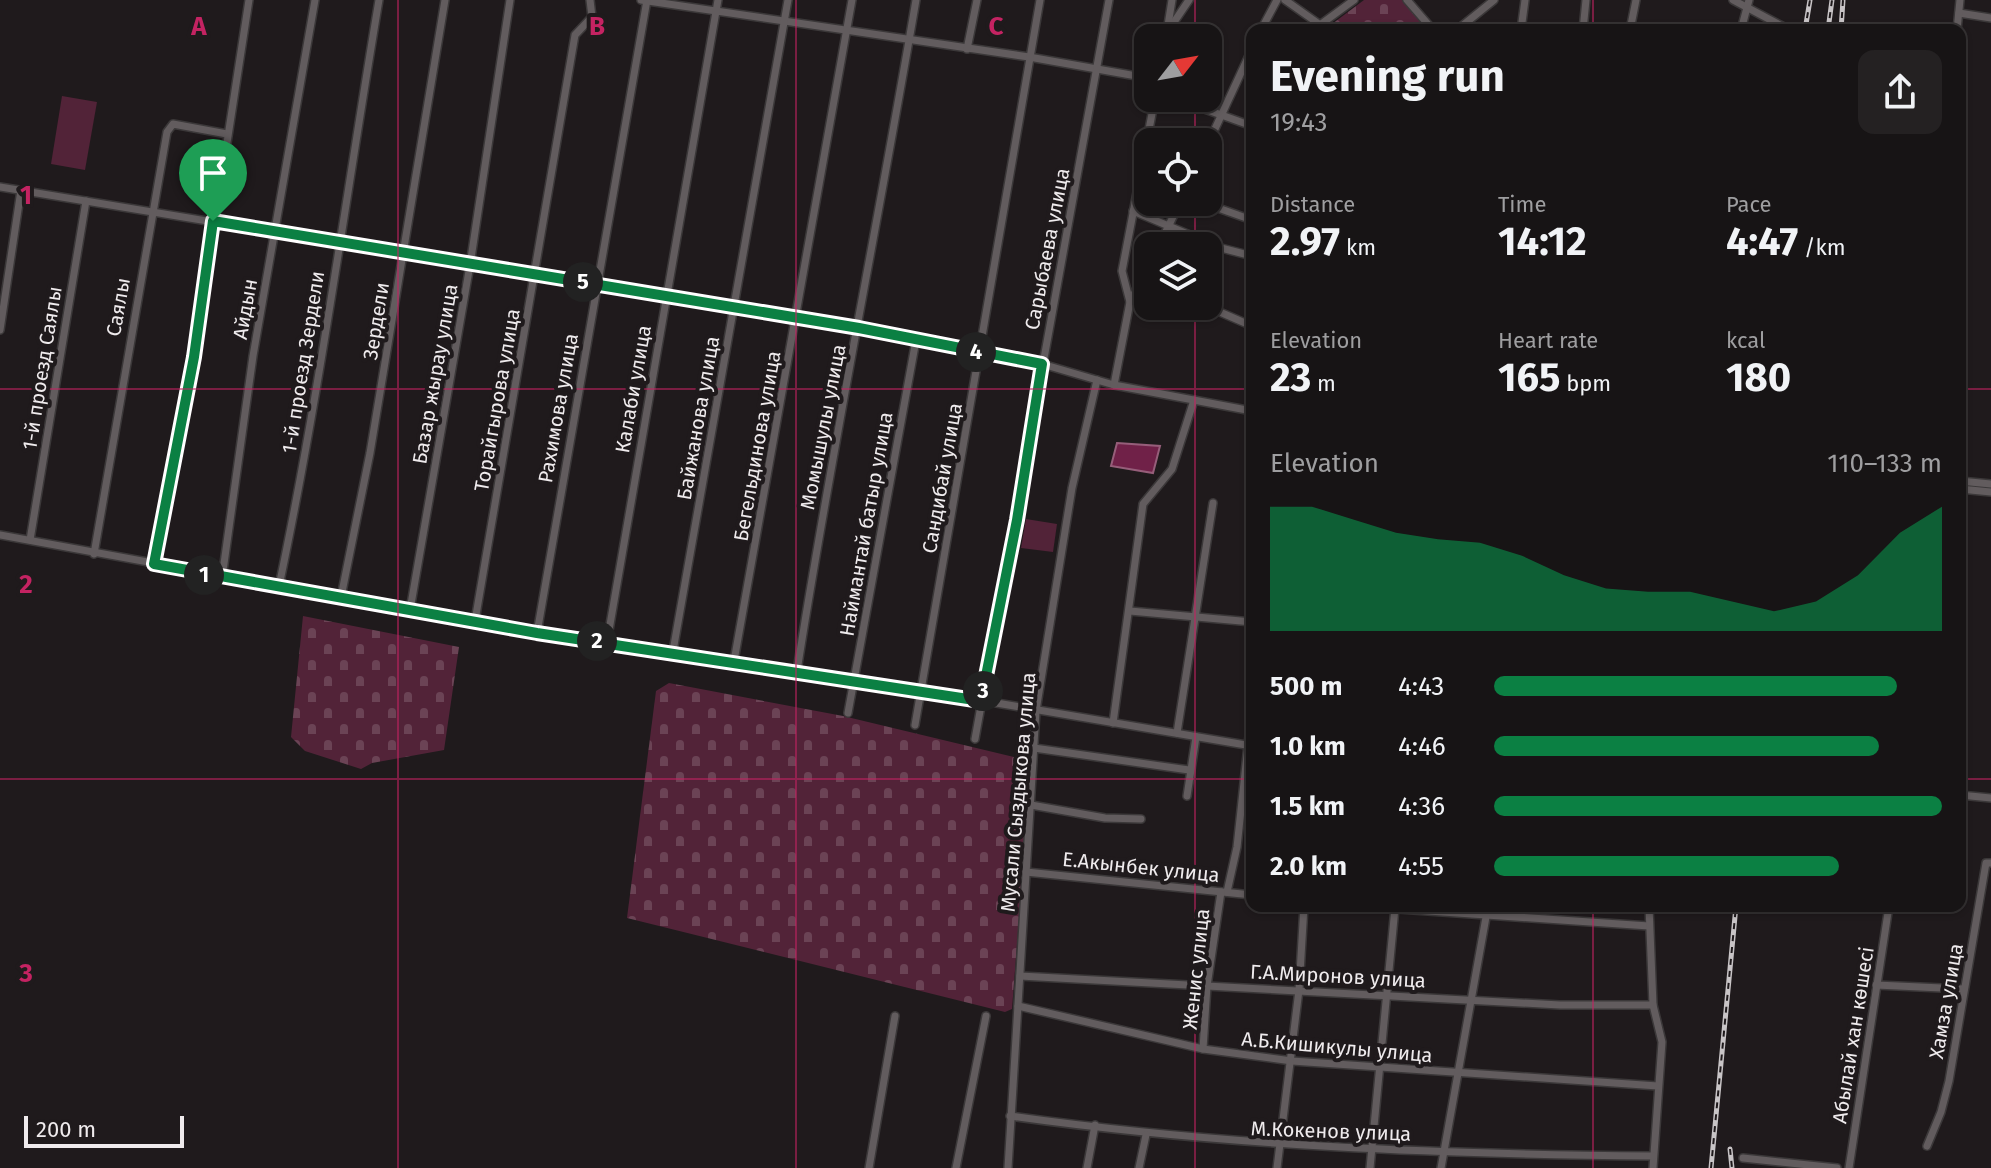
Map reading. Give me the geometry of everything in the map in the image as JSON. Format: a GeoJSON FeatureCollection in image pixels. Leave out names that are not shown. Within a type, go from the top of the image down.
{"type":"FeatureCollection","features":[{"type":"Feature","properties":{"kind":"street"},"geometry":{"type":"LineString","coordinates":[[154,564],[194,357],[249,0]]}},
{"type":"Feature","properties":{"kind":"street","name":"Айдын"},"geometry":{"type":"LineString","coordinates":[[222,578],[253,356],[315,0]]}},
{"type":"Feature","properties":{"kind":"street","name":"1-й проезд Зердели"},"geometry":{"type":"LineString","coordinates":[[279,586],[311,426],[337,243],[379,0]]}},
{"type":"Feature","properties":{"kind":"street","name":"Зердели"},"geometry":{"type":"LineString","coordinates":[[341,597],[370,453],[445,0]]}},
{"type":"Feature","properties":{"kind":"street","name":"Базар жырау улица"},"geometry":{"type":"LineString","coordinates":[[410,610],[470,265],[510,0]]}},
{"type":"Feature","properties":{"kind":"street","name":"Торайгырова улица"},"geometry":{"type":"LineString","coordinates":[[475,621],[575,35],[592,17],[590,0]]}},
{"type":"Feature","properties":{"kind":"street"},"geometry":{"type":"LineString","coordinates":[[645,0],[1134,76]]}},
{"type":"Feature","properties":{"kind":"street","name":"Рахимова улица"},"geometry":{"type":"LineString","coordinates":[[537,633],[645,0]]}},
{"type":"Feature","properties":{"kind":"street","name":"Калаби улица"},"geometry":{"type":"LineString","coordinates":[[607,642],[718,0]]}},
{"type":"Feature","properties":{"kind":"street","name":"Байжанова улица"},"geometry":{"type":"LineString","coordinates":[[673,651],[788,0]]}},
{"type":"Feature","properties":{"kind":"street","name":"Бегельдинова улица"},"geometry":{"type":"LineString","coordinates":[[734,661],[852,0]]}},
{"type":"Feature","properties":{"kind":"street","name":"Момышулы улица"},"geometry":{"type":"LineString","coordinates":[[797,671],[816,543],[859,328],[916,0]]}},
{"type":"Feature","properties":{"kind":"street"},"geometry":{"type":"LineString","coordinates":[[967,49],[977,0]]}},
{"type":"Feature","properties":{"kind":"street","name":"Сандибай улица"},"geometry":{"type":"LineString","coordinates":[[915,725],[1040,0]]}},
{"type":"Feature","properties":{"kind":"street","name":"Сарыбаева улица"},"geometry":{"type":"LineString","coordinates":[[975,739],[1109,0]]}},
{"type":"Feature","properties":{"kind":"street"},"geometry":{"type":"LineString","coordinates":[[1168,24],[1172,0]]}},
{"type":"Feature","properties":{"kind":"street"},"geometry":{"type":"LineString","coordinates":[[1173,24],[1189,0]]}},
{"type":"Feature","properties":{"kind":"street"},"geometry":{"type":"LineString","coordinates":[[1264,24],[1277,0]]}},
{"type":"Feature","properties":{"kind":"street"},"geometry":{"type":"LineString","coordinates":[[1285,0],[1312,24]]}},
{"type":"Feature","properties":{"kind":"street"},"geometry":{"type":"LineString","coordinates":[[1322,24],[1354,0]]}},
{"type":"Feature","properties":{"kind":"street"},"geometry":{"type":"LineString","coordinates":[[1407,0],[1428,24]]}},
{"type":"Feature","properties":{"kind":"street"},"geometry":{"type":"LineString","coordinates":[[1464,24],[1494,0]]}},
{"type":"Feature","properties":{"kind":"street"},"geometry":{"type":"LineString","coordinates":[[1522,24],[1525,0]]}},
{"type":"Feature","properties":{"kind":"street"},"geometry":{"type":"LineString","coordinates":[[1584,24],[1586,0]]}},
{"type":"Feature","properties":{"kind":"street"},"geometry":{"type":"LineString","coordinates":[[1631,24],[1636,0]]}},
{"type":"Feature","properties":{"kind":"street"},"geometry":{"type":"LineString","coordinates":[[1733,0],[1748,3],[1779,24]]}},
{"type":"Feature","properties":{"kind":"street"},"geometry":{"type":"LineString","coordinates":[[1958,24],[1960,0]]}},
{"type":"Feature","properties":{"kind":"street"},"geometry":{"type":"LineString","coordinates":[[1743,24],[1748,3]]}},
{"type":"Feature","properties":{"kind":"street"},"geometry":{"type":"LineString","coordinates":[[1959,13],[1991,18]]}},
{"type":"Feature","properties":{"kind":"street"},"geometry":{"type":"LineString","coordinates":[[1216,128],[1246,62]]}},
{"type":"Feature","properties":{"kind":"street"},"geometry":{"type":"LineString","coordinates":[[1130,302],[1122,271],[1152,112]]}},
{"type":"Feature","properties":{"kind":"street"},"geometry":{"type":"LineString","coordinates":[[1214,112],[1246,124]]}},
{"type":"Feature","properties":{"kind":"street","name":"Саялы"},"geometry":{"type":"LineString","coordinates":[[94,554],[150,212],[169,127],[173,124],[227,134]]}},
{"type":"Feature","properties":{"kind":"street"},"geometry":{"type":"LineString","coordinates":[[0,187],[859,328],[1042,364],[1114,385],[1246,410]]}},
{"type":"Feature","properties":{"kind":"street"},"geometry":{"type":"LineString","coordinates":[[0,330],[21,190]]}},
{"type":"Feature","properties":{"kind":"street","name":"1-й проезд Саялы"},"geometry":{"type":"LineString","coordinates":[[30,540],[86,201]]}},
{"type":"Feature","properties":{"kind":"street"},"geometry":{"type":"LineString","coordinates":[[1222,209],[1246,218]]}},
{"type":"Feature","properties":{"kind":"street"},"geometry":{"type":"LineString","coordinates":[[1133,211],[1221,248],[1246,254]]}},
{"type":"Feature","properties":{"kind":"street"},"geometry":{"type":"LineString","coordinates":[[1166,232],[1174,216]]}},
{"type":"Feature","properties":{"kind":"street"},"geometry":{"type":"LineString","coordinates":[[1114,385],[1120,339],[1134,292]]}},
{"type":"Feature","properties":{"kind":"street"},"geometry":{"type":"LineString","coordinates":[[1222,313],[1246,323]]}},
{"type":"Feature","properties":{"kind":"street","name":"Наймантай батыр улица"},"geometry":{"type":"LineString","coordinates":[[848,713],[916,340]]}},
{"type":"Feature","properties":{"kind":"street","name":"Мусали Сыздыкова улица"},"geometry":{"type":"LineString","coordinates":[[1008,1168],[1036,711],[1072,488],[1097,380]]}},
{"type":"Feature","properties":{"kind":"street"},"geometry":{"type":"LineString","coordinates":[[1113,723],[1143,504],[1172,469],[1194,400]]}},
{"type":"Feature","properties":{"kind":"street"},"geometry":{"type":"LineString","coordinates":[[1966,482],[1991,484]]}},
{"type":"Feature","properties":{"kind":"street"},"geometry":{"type":"LineString","coordinates":[[1966,490],[1991,492]]}},
{"type":"Feature","properties":{"kind":"street"},"geometry":{"type":"LineString","coordinates":[[1177,733],[1213,503]]}},
{"type":"Feature","properties":{"kind":"street"},"geometry":{"type":"LineString","coordinates":[[0,535],[222,578],[537,633],[854,679],[1246,745]]}},
{"type":"Feature","properties":{"kind":"street"},"geometry":{"type":"LineString","coordinates":[[1130,611],[1246,621]]}},
{"type":"Feature","properties":{"kind":"street"},"geometry":{"type":"LineString","coordinates":[[1187,796],[1196,737]]}},
{"type":"Feature","properties":{"kind":"street"},"geometry":{"type":"LineString","coordinates":[[1034,748],[1189,770]]}},
{"type":"Feature","properties":{"kind":"street","name":"Женис улица"},"geometry":{"type":"LineString","coordinates":[[1203,1049],[1207,986],[1224,892],[1237,847],[1246,777]]}},
{"type":"Feature","properties":{"kind":"street"},"geometry":{"type":"LineString","coordinates":[[1966,795],[1991,797]]}},
{"type":"Feature","properties":{"kind":"street"},"geometry":{"type":"LineString","coordinates":[[1031,805],[1105,818],[1141,819]]}},
{"type":"Feature","properties":{"kind":"street","name":"Хамза улица"},"geometry":{"type":"LineString","coordinates":[[1927,1146],[1941,1112],[1986,863],[1991,863]]}},
{"type":"Feature","properties":{"kind":"street","name":"Е.Акынбек улица"},"geometry":{"type":"LineString","coordinates":[[1026,872],[1246,894]]}},
{"type":"Feature","properties":{"kind":"street"},"geometry":{"type":"LineString","coordinates":[[1277,1168],[1292,1061],[1304,912]]}},
{"type":"Feature","properties":{"kind":"street"},"geometry":{"type":"LineString","coordinates":[[1370,1168],[1395,912]]}},
{"type":"Feature","properties":{"kind":"street"},"geometry":{"type":"LineString","coordinates":[[1441,1168],[1487,912]]}},
{"type":"Feature","properties":{"kind":"street"},"geometry":{"type":"LineString","coordinates":[[1507,912],[1649,926]]}},
{"type":"Feature","properties":{"kind":"street"},"geometry":{"type":"LineString","coordinates":[[1649,912],[1653,1005],[1662,1042],[1653,1168]]}},
{"type":"Feature","properties":{"kind":"street","name":"Абылай хан көшесі"},"geometry":{"type":"LineString","coordinates":[[1849,1168],[1888,912]]}},
{"type":"Feature","properties":{"kind":"street","name":"Г.А.Миронов улица"},"geometry":{"type":"LineString","coordinates":[[1020,976],[1472,997],[1560,1005],[1653,1005]]}},
{"type":"Feature","properties":{"kind":"street"},"geometry":{"type":"LineString","coordinates":[[1876,985],[1964,989]]}},
{"type":"Feature","properties":{"kind":"street","name":"А.Б.Кишикулы улица"},"geometry":{"type":"LineString","coordinates":[[1018,1006],[1203,1049],[1292,1061],[1458,1075],[1658,1086]]}},
{"type":"Feature","properties":{"kind":"street"},"geometry":{"type":"LineString","coordinates":[[869,1168],[895,1016]]}},
{"type":"Feature","properties":{"kind":"street"},"geometry":{"type":"LineString","coordinates":[[956,1168],[986,1016]]}},
{"type":"Feature","properties":{"kind":"street","name":"М.Кокенов улица"},"geometry":{"type":"LineString","coordinates":[[1010,1116],[1095,1125],[1146,1135],[1371,1149],[1653,1156]]}},
{"type":"Feature","properties":{"kind":"street"},"geometry":{"type":"LineString","coordinates":[[1087,1168],[1095,1125]]}},
{"type":"Feature","properties":{"kind":"street"},"geometry":{"type":"LineString","coordinates":[[1139,1168],[1146,1135]]}},
{"type":"Feature","properties":{"kind":"street"},"geometry":{"type":"LineString","coordinates":[[1743,1158],[1837,1168]]}},
{"type":"Feature","properties":{"kind":"green space"},"geometry":{"type":"Polygon","coordinates":[[[1364,0],[1402,0],[1423,24],[1332,24],[1364,0]]]}},
{"type":"Feature","properties":{"kind":"green space"},"geometry":{"type":"Polygon","coordinates":[[[62,96],[97,102],[85,170],[51,164],[62,96]]]}},
{"type":"Feature","properties":{"kind":"green space"},"geometry":{"type":"Polygon","coordinates":[[[1026,519],[1057,524],[1053,552],[1021,548],[1026,519]]]}},
{"type":"Feature","properties":{"kind":"green space"},"geometry":{"type":"Polygon","coordinates":[[[303,616],[459,647],[444,750],[372,763],[361,769],[305,751],[291,737],[303,616]]]}},
{"type":"Feature","properties":{"kind":"green space"},"geometry":{"type":"Polygon","coordinates":[[[669,683],[843,716],[1031,761],[1012,1009],[1005,1012],[627,918],[656,691],[669,683]]]}},
{"type":"Feature","properties":{"kind":"shaded area"},"geometry":{"type":"Polygon","coordinates":[[[1117,443],[1160,446],[1153,473],[1111,466],[1117,443]]]}},
{"type":"Feature","properties":{"kind":"railway"},"geometry":{"type":"LineString","coordinates":[[1806,24],[1810,0]]}},
{"type":"Feature","properties":{"kind":"railway"},"geometry":{"type":"LineString","coordinates":[[1829,24],[1832,0]]}},
{"type":"Feature","properties":{"kind":"railway"},"geometry":{"type":"LineString","coordinates":[[1841,24],[1843,0]]}},
{"type":"Feature","properties":{"kind":"railway"},"geometry":{"type":"LineString","coordinates":[[1711,1168],[1735,912]]}},
{"type":"Feature","properties":{"kind":"railway"},"geometry":{"type":"LineString","coordinates":[[1730,1149],[1732,1168]]}},
{"type":"Feature","properties":{"kind":"route"},"geometry":{"type":"LineString","coordinates":[[213,221],[859,328],[1042,364],[1017,520],[981,701],[673,651],[537,633],[154,564],[194,357],[213,221]]}}]}
